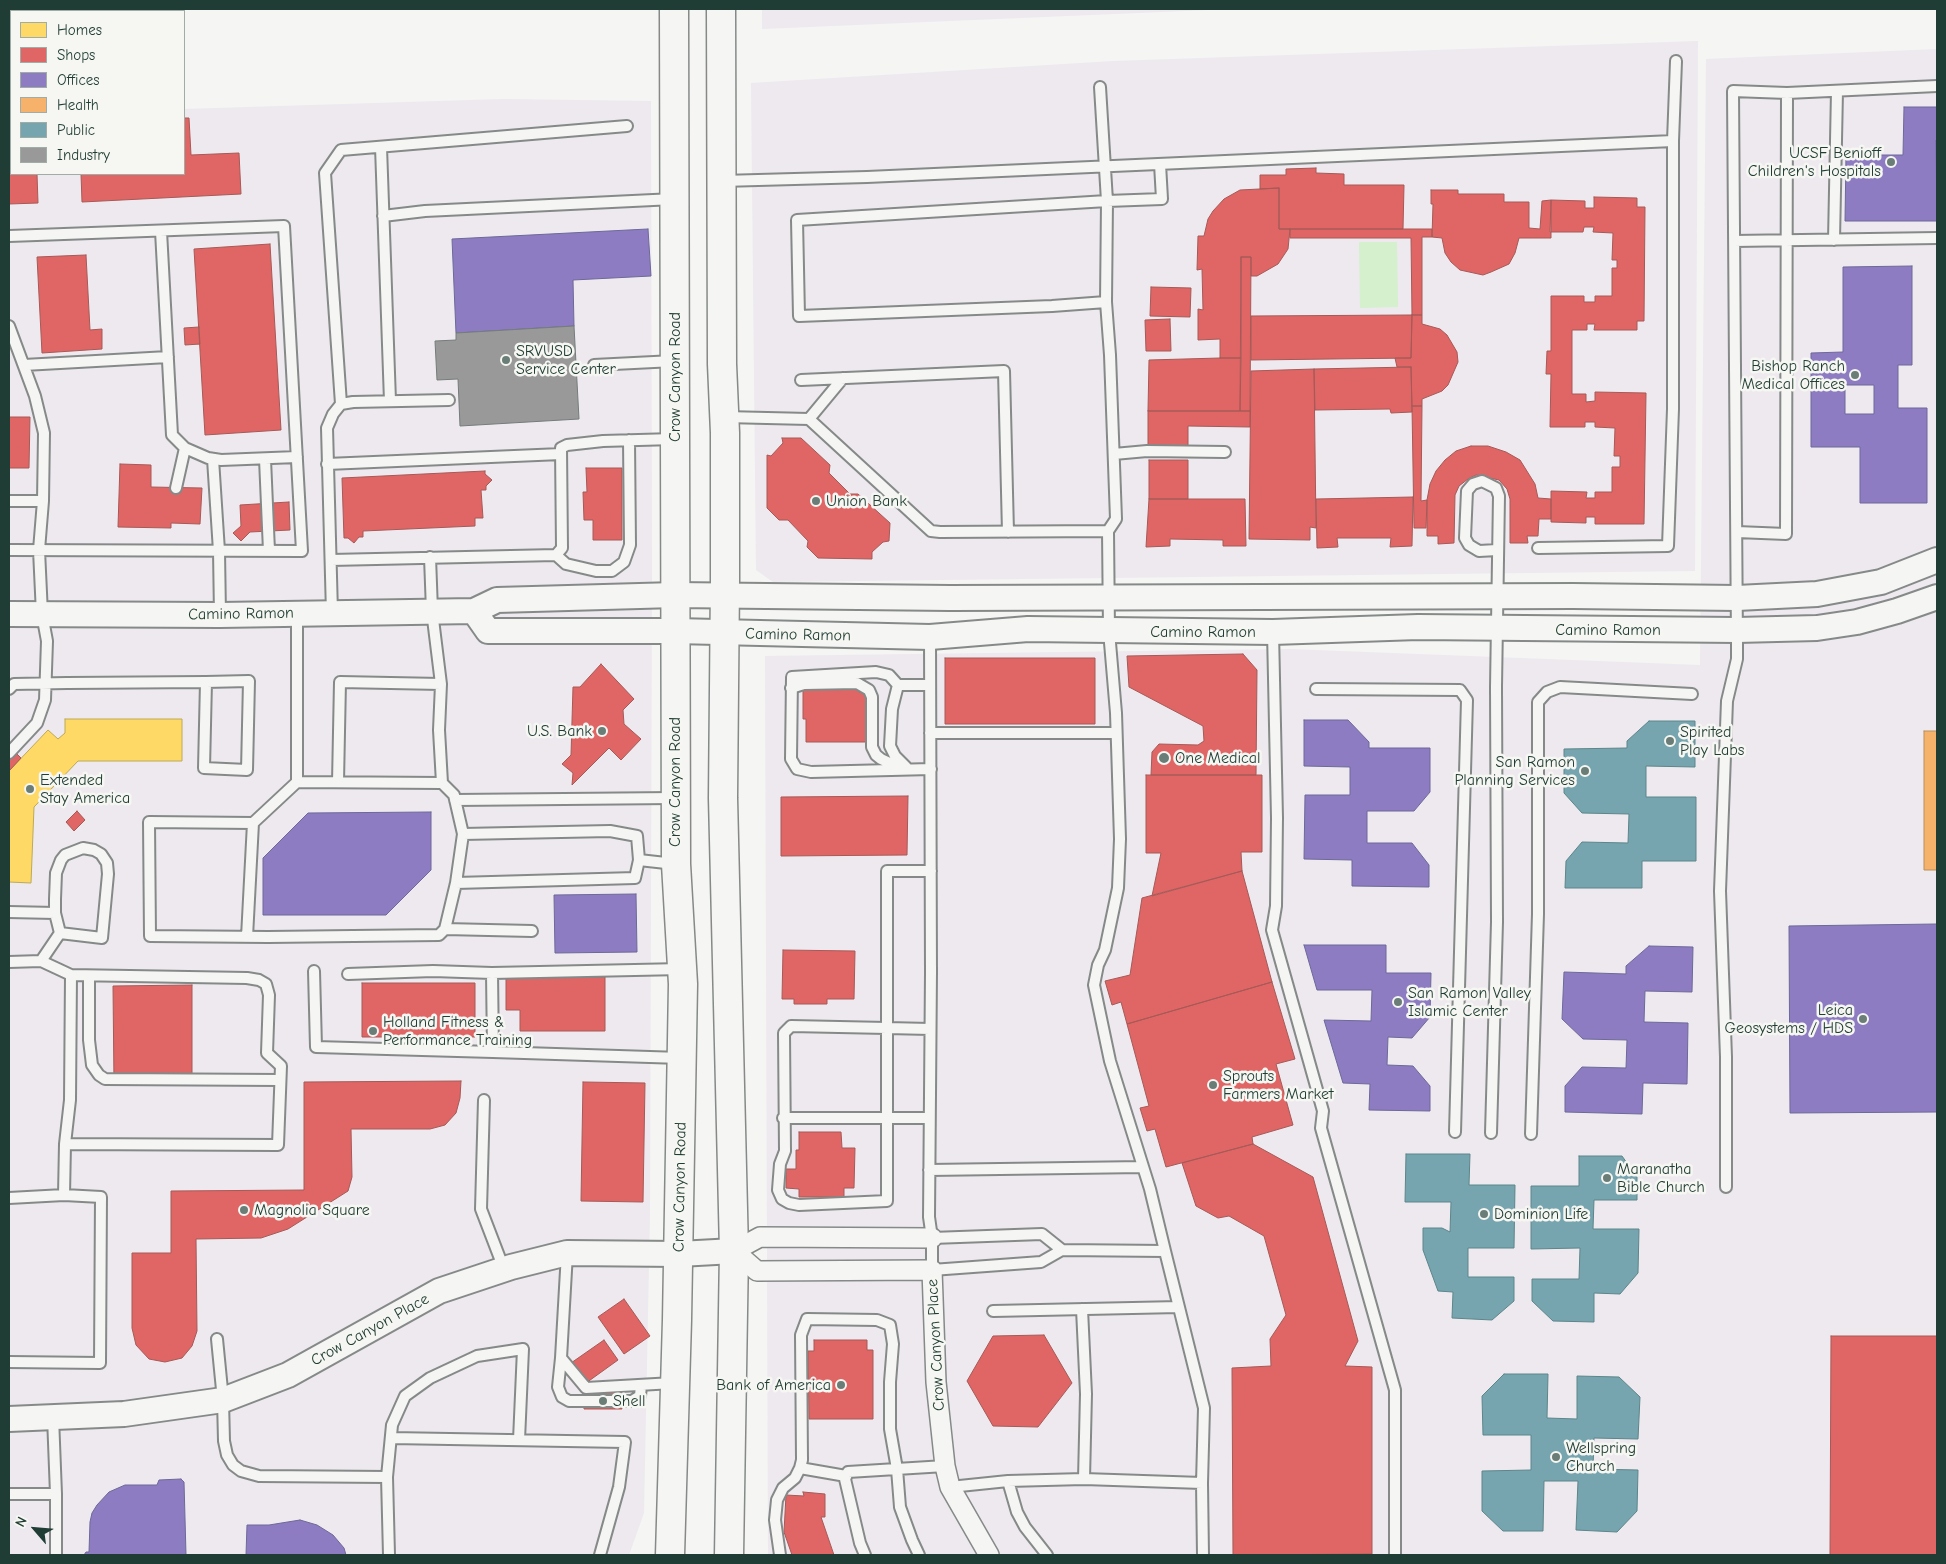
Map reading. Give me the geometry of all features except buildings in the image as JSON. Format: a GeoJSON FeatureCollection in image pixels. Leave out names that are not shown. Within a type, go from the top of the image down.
{"type":"FeatureCollection","features":[{"type":"Feature","properties":{"kind":"main road","name":"Crow Canyon Road"},"geometry":{"type":"LineString","coordinates":[[670,1555],[679,1254],[682,1058],[682,969],[676,864],[675,798],[674,9]]}},
{"type":"Feature","properties":{"kind":"main road"},"geometry":{"type":"LineString","coordinates":[[722,9],[722,364],[725,596],[723,798],[734,1251],[729,1555]]}},
{"type":"Feature","properties":{"kind":"street","name":"Camino Ramon"},"geometry":{"type":"LineString","coordinates":[[9,614],[220,615],[474,611],[497,600],[675,595],[950,598],[1497,596],[1737,598],[1817,594],[1881,582],[1937,560]]}},
{"type":"Feature","properties":{"kind":"street","name":"Camino Ramon"},"geometry":{"type":"LineString","coordinates":[[474,611],[488,631],[675,631],[930,637],[1028,629],[1273,632],[1418,627],[1737,630],[1817,628],[1858,622],[1937,597]]}},
{"type":"Feature","properties":{"kind":"street","name":"Crow Canyon Place"},"geometry":{"type":"LineString","coordinates":[[9,1419],[124,1414],[223,1400],[288,1375],[439,1291],[504,1269],[567,1253],[679,1254],[734,1251],[760,1237],[932,1238]]}},
{"type":"Feature","properties":{"kind":"street","name":"Crow Canyon Place"},"geometry":{"type":"LineString","coordinates":[[734,1251],[757,1271],[932,1270],[936,1382],[945,1466],[950,1487],[989,1555]]}},
{"type":"Feature","properties":{"kind":"lane"},"geometry":{"type":"LineString","coordinates":[[1538,548],[1668,546],[1674,409],[1673,141],[1676,61]]}},
{"type":"Feature","properties":{"kind":"lane"},"geometry":{"type":"LineString","coordinates":[[1726,1187],[1726,1057],[1720,891],[1727,701],[1737,659],[1733,91],[1787,93],[1937,86]]}},
{"type":"Feature","properties":{"kind":"lane"},"geometry":{"type":"LineString","coordinates":[[1100,87],[1107,201],[1106,302],[1116,519],[1108,531],[1109,631],[1116,733],[1120,839],[1118,888],[1105,950],[1098,965],[1094,985],[1110,1061],[1143,1167],[1204,1408],[1203,1555]]}},
{"type":"Feature","properties":{"kind":"lane"},"geometry":{"type":"LineString","coordinates":[[1834,240],[1837,91]]}},
{"type":"Feature","properties":{"kind":"lane"},"geometry":{"type":"LineString","coordinates":[[1737,532],[1786,534],[1787,93]]}},
{"type":"Feature","properties":{"kind":"lane"},"geometry":{"type":"LineString","coordinates":[[341,404],[325,173],[341,150],[627,126]]}},
{"type":"Feature","properties":{"kind":"lane"},"geometry":{"type":"LineString","coordinates":[[722,181],[867,177],[1673,141]]}},
{"type":"Feature","properties":{"kind":"lane"},"geometry":{"type":"LineString","coordinates":[[381,147],[390,401]]}},
{"type":"Feature","properties":{"kind":"lane"},"geometry":{"type":"LineString","coordinates":[[1106,302],[1052,306],[799,316],[797,220],[1162,199],[1160,164]]}},
{"type":"Feature","properties":{"kind":"lane"},"geometry":{"type":"LineString","coordinates":[[383,216],[425,211],[675,199]]}},
{"type":"Feature","properties":{"kind":"lane"},"geometry":{"type":"LineString","coordinates":[[9,236],[284,226],[302,551],[9,550]]}},
{"type":"Feature","properties":{"kind":"lane"},"geometry":{"type":"LineString","coordinates":[[161,231],[172,434],[185,448],[213,459],[297,457]]}},
{"type":"Feature","properties":{"kind":"lane"},"geometry":{"type":"LineString","coordinates":[[1734,241],[1937,238]]}},
{"type":"Feature","properties":{"kind":"lane"},"geometry":{"type":"LineString","coordinates":[[9,326],[35,396],[44,433],[44,502],[39,550],[42,614],[47,641],[45,700],[37,723],[9,753]]}},
{"type":"Feature","properties":{"kind":"lane"},"geometry":{"type":"LineString","coordinates":[[24,365],[168,357]]}},
{"type":"Feature","properties":{"kind":"lane"},"geometry":{"type":"LineString","coordinates":[[594,365],[675,361]]}},
{"type":"Feature","properties":{"kind":"lane"},"geometry":{"type":"LineString","coordinates":[[801,380],[1004,371],[1008,532]]}},
{"type":"Feature","properties":{"kind":"lane"},"geometry":{"type":"LineString","coordinates":[[809,419],[843,378]]}},
{"type":"Feature","properties":{"kind":"lane"},"geometry":{"type":"LineString","coordinates":[[332,612],[327,428],[333,414],[341,404],[353,402],[449,400]]}},
{"type":"Feature","properties":{"kind":"lane"},"geometry":{"type":"LineString","coordinates":[[724,417],[809,419],[931,531],[1108,531]]}},
{"type":"Feature","properties":{"kind":"lane"},"geometry":{"type":"LineString","coordinates":[[556,555],[562,548],[562,448],[567,444],[675,439]]}},
{"type":"Feature","properties":{"kind":"lane"},"geometry":{"type":"LineString","coordinates":[[331,560],[556,555],[566,564],[596,571],[612,571],[624,562],[630,545],[629,440]]}},
{"type":"Feature","properties":{"kind":"lane"},"geometry":{"type":"LineString","coordinates":[[176,488],[185,448]]}},
{"type":"Feature","properties":{"kind":"lane"},"geometry":{"type":"LineString","coordinates":[[1114,454],[1147,451],[1225,452]]}},
{"type":"Feature","properties":{"kind":"lane"},"geometry":{"type":"LineString","coordinates":[[328,464],[561,454]]}},
{"type":"Feature","properties":{"kind":"lane"},"geometry":{"type":"LineString","coordinates":[[213,459],[220,615]]}},
{"type":"Feature","properties":{"kind":"lane"},"geometry":{"type":"LineString","coordinates":[[265,459],[270,551]]}},
{"type":"Feature","properties":{"kind":"lane"},"geometry":{"type":"LineString","coordinates":[[1491,1133],[1497,922],[1496,629],[1498,496],[1496,488],[1482,481],[1473,484],[1465,496],[1465,538],[1469,545],[1479,551],[1497,550]]}},
{"type":"Feature","properties":{"kind":"lane"},"geometry":{"type":"LineString","coordinates":[[9,501],[44,502]]}},
{"type":"Feature","properties":{"kind":"lane"},"geometry":{"type":"LineString","coordinates":[[430,557],[432,611],[441,684],[439,730],[442,783],[454,795],[463,834],[456,882],[445,929],[439,935],[150,936],[149,822],[253,823],[297,782],[442,783]]}},
{"type":"Feature","properties":{"kind":"lane"},"geometry":{"type":"LineString","coordinates":[[297,614],[297,782]]}},
{"type":"Feature","properties":{"kind":"lane"},"geometry":{"type":"LineString","coordinates":[[1273,632],[1276,906],[1272,930],[1323,1110],[1321,1128],[1395,1390],[1395,1555]]}},
{"type":"Feature","properties":{"kind":"lane"},"geometry":{"type":"LineString","coordinates":[[930,637],[929,1217],[932,1238],[932,1270],[1041,1262],[1062,1250],[1165,1251]]}},
{"type":"Feature","properties":{"kind":"lane"},"geometry":{"type":"LineString","coordinates":[[930,685],[898,685],[889,675],[876,672],[792,677],[791,759],[797,768],[811,772],[931,769]]}},
{"type":"Feature","properties":{"kind":"lane"},"geometry":{"type":"LineString","coordinates":[[9,689],[14,684],[249,681],[247,770],[204,768],[206,682]]}},
{"type":"Feature","properties":{"kind":"lane"},"geometry":{"type":"LineString","coordinates":[[338,782],[340,682],[441,684]]}},
{"type":"Feature","properties":{"kind":"lane"},"geometry":{"type":"LineString","coordinates":[[792,688],[804,684],[857,684],[869,690],[872,697],[872,746],[876,755],[890,765],[909,770]]}},
{"type":"Feature","properties":{"kind":"lane"},"geometry":{"type":"LineString","coordinates":[[898,685],[892,709],[890,746],[901,764],[909,770]]}},
{"type":"Feature","properties":{"kind":"lane"},"geometry":{"type":"LineString","coordinates":[[1531,1134],[1538,914],[1538,702],[1547,692],[1560,687],[1692,694]]}},
{"type":"Feature","properties":{"kind":"lane"},"geometry":{"type":"LineString","coordinates":[[1316,689],[1460,690],[1467,700],[1455,1132]]}},
{"type":"Feature","properties":{"kind":"lane"},"geometry":{"type":"LineString","coordinates":[[930,733],[1116,733]]}},
{"type":"Feature","properties":{"kind":"lane"},"geometry":{"type":"LineString","coordinates":[[455,800],[675,798]]}},
{"type":"Feature","properties":{"kind":"lane"},"geometry":{"type":"LineString","coordinates":[[247,937],[253,823]]}},
{"type":"Feature","properties":{"kind":"lane"},"geometry":{"type":"LineString","coordinates":[[456,882],[635,878],[639,860],[637,836],[610,831],[463,834]]}},
{"type":"Feature","properties":{"kind":"lane"},"geometry":{"type":"LineString","coordinates":[[41,961],[60,932],[55,914],[56,874],[62,860],[66,855],[83,848],[101,854],[107,863],[108,874],[102,938],[60,932]]}},
{"type":"Feature","properties":{"kind":"lane"},"geometry":{"type":"LineString","coordinates":[[639,860],[676,864]]}},
{"type":"Feature","properties":{"kind":"lane"},"geometry":{"type":"LineString","coordinates":[[930,1029],[887,1028],[791,1026],[784,1034],[783,1118],[785,1151],[780,1164],[778,1190],[782,1199],[799,1205],[887,1201],[887,1028],[887,871],[931,871]]}},
{"type":"Feature","properties":{"kind":"lane"},"geometry":{"type":"LineString","coordinates":[[9,912],[55,914]]}},
{"type":"Feature","properties":{"kind":"lane"},"geometry":{"type":"LineString","coordinates":[[445,929],[532,931]]}},
{"type":"Feature","properties":{"kind":"lane"},"geometry":{"type":"LineString","coordinates":[[9,962],[41,961],[71,975],[247,978],[259,980],[266,984],[269,995],[267,1053],[281,1066],[278,1145],[65,1144]]}},
{"type":"Feature","properties":{"kind":"lane"},"geometry":{"type":"LineString","coordinates":[[348,974],[433,971],[492,973],[682,969]]}},
{"type":"Feature","properties":{"kind":"lane"},"geometry":{"type":"LineString","coordinates":[[314,971],[316,1047],[682,1058]]}},
{"type":"Feature","properties":{"kind":"lane"},"geometry":{"type":"LineString","coordinates":[[492,973],[493,1052]]}},
{"type":"Feature","properties":{"kind":"lane"},"geometry":{"type":"LineString","coordinates":[[64,1195],[65,1144],[70,1100],[71,975]]}},
{"type":"Feature","properties":{"kind":"lane"},"geometry":{"type":"LineString","coordinates":[[89,976],[88,1040],[92,1065],[99,1075],[105,1079],[280,1080]]}},
{"type":"Feature","properties":{"kind":"lane"},"geometry":{"type":"LineString","coordinates":[[484,1100],[481,1209],[504,1269]]}},
{"type":"Feature","properties":{"kind":"lane"},"geometry":{"type":"LineString","coordinates":[[783,1118],[930,1118]]}},
{"type":"Feature","properties":{"kind":"lane"},"geometry":{"type":"LineString","coordinates":[[929,1170],[1143,1167]]}},
{"type":"Feature","properties":{"kind":"lane"},"geometry":{"type":"LineString","coordinates":[[9,1198],[64,1195],[102,1197],[100,1363],[9,1362]]}},
{"type":"Feature","properties":{"kind":"lane"},"geometry":{"type":"LineString","coordinates":[[932,1238],[1042,1234],[1062,1250]]}},
{"type":"Feature","properties":{"kind":"lane"},"geometry":{"type":"LineString","coordinates":[[567,1253],[558,1387],[562,1397],[569,1401],[632,1401],[640,1396],[641,1385]]}},
{"type":"Feature","properties":{"kind":"lane"},"geometry":{"type":"LineString","coordinates":[[993,1311],[1179,1307]]}},
{"type":"Feature","properties":{"kind":"lane"},"geometry":{"type":"LineString","coordinates":[[1082,1309],[1086,1394],[1084,1479]]}},
{"type":"Feature","properties":{"kind":"lane"},"geometry":{"type":"LineString","coordinates":[[780,1555],[775,1520],[777,1500],[783,1488],[795,1478],[800,1468],[801,1335],[807,1319],[877,1320],[890,1325],[893,1344],[890,1382],[890,1429],[897,1469],[900,1506],[919,1555]]}},
{"type":"Feature","properties":{"kind":"lane"},"geometry":{"type":"LineString","coordinates":[[217,1338],[223,1400],[224,1441],[226,1455],[233,1465],[241,1471],[259,1476],[387,1478]]}},
{"type":"Feature","properties":{"kind":"lane"},"geometry":{"type":"LineString","coordinates":[[389,1555],[387,1478],[392,1425],[405,1396],[430,1378],[477,1356],[523,1349],[519,1440]]}},
{"type":"Feature","properties":{"kind":"lane"},"geometry":{"type":"LineString","coordinates":[[561,1358],[586,1388],[675,1383]]}},
{"type":"Feature","properties":{"kind":"lane"},"geometry":{"type":"LineString","coordinates":[[53,1417],[56,1555]]}},
{"type":"Feature","properties":{"kind":"lane"},"geometry":{"type":"LineString","coordinates":[[392,1438],[626,1442],[619,1487],[600,1555]]}},
{"type":"Feature","properties":{"kind":"lane"},"geometry":{"type":"LineString","coordinates":[[865,1555],[860,1543],[845,1479],[848,1472],[945,1466]]}},
{"type":"Feature","properties":{"kind":"lane"},"geometry":{"type":"LineString","coordinates":[[800,1468],[846,1476]]}},
{"type":"Feature","properties":{"kind":"lane"},"geometry":{"type":"LineString","coordinates":[[950,1487],[1008,1481],[1084,1479],[1202,1483]]}},
{"type":"Feature","properties":{"kind":"lane"},"geometry":{"type":"LineString","coordinates":[[1008,1481],[1017,1512],[1025,1527],[1046,1555]]}},
{"type":"Feature","properties":{"kind":"lane"},"geometry":{"type":"LineString","coordinates":[[9,1494],[56,1494]]}},
{"type":"Feature","properties":{"kind":"shaded area"},"geometry":{"type":"Polygon","coordinates":[[[762,9],[1232,9],[762,29],[762,9]]]}},
{"type":"Feature","properties":{"kind":"shaded area"},"geometry":{"type":"Polygon","coordinates":[[[1698,41],[1695,571],[773,582],[756,570],[751,83],[1114,61],[1698,41]]]}},
{"type":"Feature","properties":{"kind":"shaded area"},"geometry":{"type":"Polygon","coordinates":[[[1937,49],[1937,1555],[768,1555],[765,656],[1289,649],[1700,665],[1706,59],[1937,49]]]}},
{"type":"Feature","properties":{"kind":"shaded area"},"geometry":{"type":"Polygon","coordinates":[[[503,99],[651,101],[650,1214],[644,1513],[629,1555],[9,1555],[9,116],[10,175],[185,175],[185,109],[503,99]]]}},
{"type":"Feature","properties":{"kind":"green space"},"geometry":{"type":"Polygon","coordinates":[[[1359,242],[1397,242],[1398,307],[1360,308],[1359,242]]]}},
{"type":"Feature","properties":{"kind":"place","name":"UCSF Benioff Children's Hospitals"},"geometry":{"type":"Point","coordinates":[1891,162]}},
{"type":"Feature","properties":{"kind":"place","name":"SRVUSD Service Center"},"geometry":{"type":"Point","coordinates":[506,360]}},
{"type":"Feature","properties":{"kind":"place","name":"Bishop Ranch Medical Offices"},"geometry":{"type":"Point","coordinates":[1855,375]}},
{"type":"Feature","properties":{"kind":"place","name":"Union Bank"},"geometry":{"type":"Point","coordinates":[816,501]}},
{"type":"Feature","properties":{"kind":"place","name":"U.S. Bank"},"geometry":{"type":"Point","coordinates":[602,731]}},
{"type":"Feature","properties":{"kind":"place","name":"Spirited Play Labs"},"geometry":{"type":"Point","coordinates":[1670,741]}},
{"type":"Feature","properties":{"kind":"place","name":"One Medical"},"geometry":{"type":"Point","coordinates":[1164,758]}},
{"type":"Feature","properties":{"kind":"place","name":"San Ramon Planning Services"},"geometry":{"type":"Point","coordinates":[1585,771]}},
{"type":"Feature","properties":{"kind":"place","name":"Extended Stay America"},"geometry":{"type":"Point","coordinates":[30,789]}},
{"type":"Feature","properties":{"kind":"place","name":"San Ramon Valley Islamic Center"},"geometry":{"type":"Point","coordinates":[1398,1002]}},
{"type":"Feature","properties":{"kind":"place","name":"Leica Geosystems / HDS"},"geometry":{"type":"Point","coordinates":[1863,1019]}},
{"type":"Feature","properties":{"kind":"place","name":"Holland Fitness & Performance Training"},"geometry":{"type":"Point","coordinates":[373,1031]}},
{"type":"Feature","properties":{"kind":"place","name":"Sprouts Farmers Market"},"geometry":{"type":"Point","coordinates":[1213,1085]}},
{"type":"Feature","properties":{"kind":"place","name":"Maranatha Bible Church"},"geometry":{"type":"Point","coordinates":[1607,1178]}},
{"type":"Feature","properties":{"kind":"place","name":"Magnolia Square"},"geometry":{"type":"Point","coordinates":[244,1210]}},
{"type":"Feature","properties":{"kind":"place","name":"Dominion Life"},"geometry":{"type":"Point","coordinates":[1484,1214]}},
{"type":"Feature","properties":{"kind":"place","name":"Bank of America"},"geometry":{"type":"Point","coordinates":[841,1385]}},
{"type":"Feature","properties":{"kind":"place","name":"Shell"},"geometry":{"type":"Point","coordinates":[603,1401]}},
{"type":"Feature","properties":{"kind":"place","name":"Wellspring Church"},"geometry":{"type":"Point","coordinates":[1556,1457]}}]}
